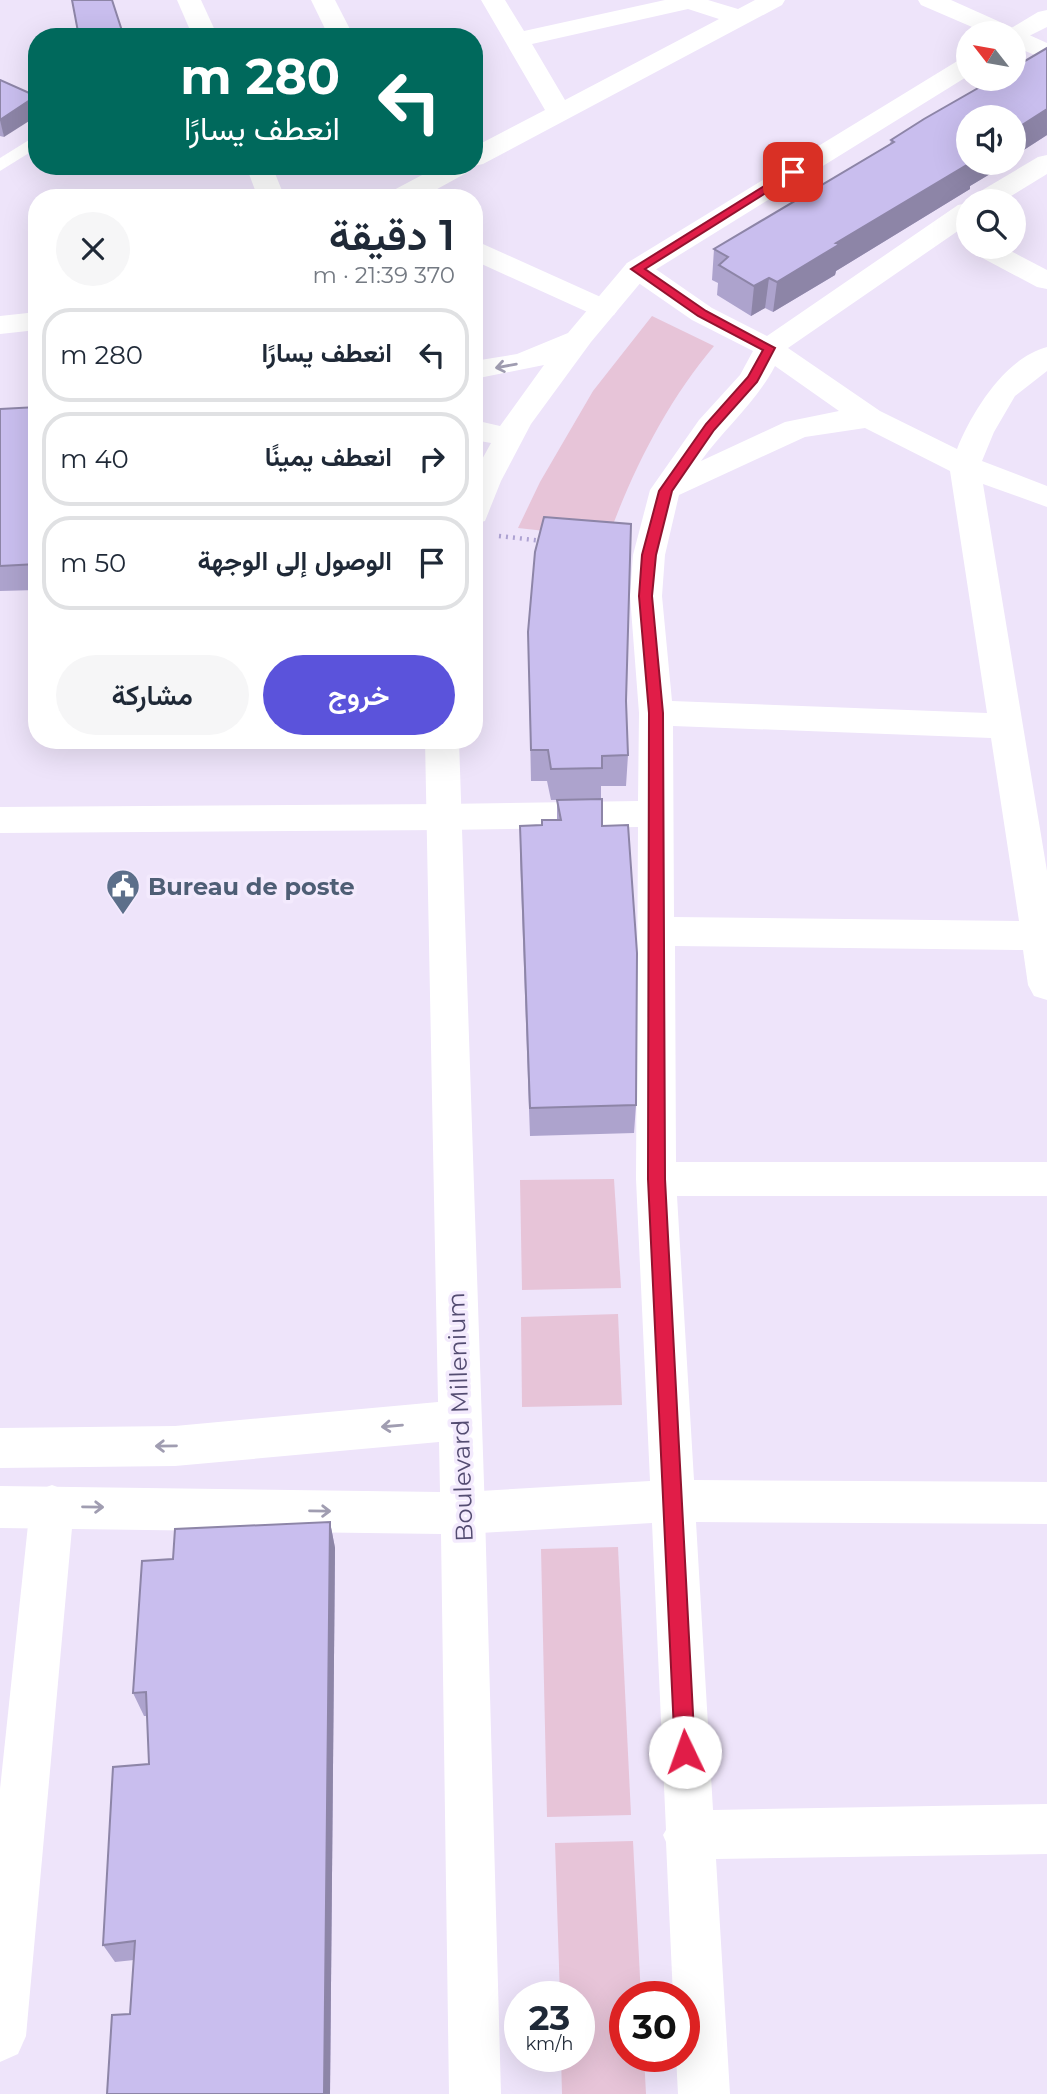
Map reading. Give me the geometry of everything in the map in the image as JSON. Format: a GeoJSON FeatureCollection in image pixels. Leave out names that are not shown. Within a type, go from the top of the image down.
{"type":"FeatureCollection","features":[{"type":"Feature","properties":{"kind":"street"},"geometry":{"type":"LineString","coordinates":[[189,0],[202,28]]}},
{"type":"Feature","properties":{"kind":"street"},"geometry":{"type":"LineString","coordinates":[[493,0],[559,111]]}},
{"type":"Feature","properties":{"kind":"street"},"geometry":{"type":"LineString","coordinates":[[483,153],[773,0]]}},
{"type":"Feature","properties":{"kind":"street"},"geometry":{"type":"LineString","coordinates":[[930,0],[978,21]]}},
{"type":"Feature","properties":{"kind":"street"},"geometry":{"type":"LineString","coordinates":[[329,1],[339,28]]}},
{"type":"Feature","properties":{"kind":"street"},"geometry":{"type":"LineString","coordinates":[[518,40],[689,2],[740,17]]}},
{"type":"Feature","properties":{"kind":"street"},"geometry":{"type":"LineString","coordinates":[[1026,29],[1047,17]]}},
{"type":"Feature","properties":{"kind":"street"},"geometry":{"type":"LineString","coordinates":[[1026,43],[1047,52]]}},
{"type":"Feature","properties":{"kind":"street"},"geometry":{"type":"LineString","coordinates":[[483,422],[581,336],[637,269],[956,72]]}},
{"type":"Feature","properties":{"kind":"street"},"geometry":{"type":"LineString","coordinates":[[1004,189],[1047,163]]}},
{"type":"Feature","properties":{"kind":"street"},"geometry":{"type":"LineString","coordinates":[[415,187],[440,175]]}},
{"type":"Feature","properties":{"kind":"street"},"geometry":{"type":"LineString","coordinates":[[704,2094],[688,1836],[656,1179],[656,713],[646,596],[649,555],[665,491],[710,427],[753,379],[769,348],[956,228]]}},
{"type":"Feature","properties":{"kind":"street"},"geometry":{"type":"LineString","coordinates":[[483,254],[604,309]]}},
{"type":"Feature","properties":{"kind":"street"},"geometry":{"type":"LineString","coordinates":[[1006,259],[1047,281]]}},
{"type":"Feature","properties":{"kind":"street"},"geometry":{"type":"LineString","coordinates":[[637,269],[702,314],[769,348],[869,418],[965,466],[1047,497]]}},
{"type":"Feature","properties":{"kind":"street"},"geometry":{"type":"LineString","coordinates":[[0,325],[28,322]]}},
{"type":"Feature","properties":{"kind":"street"},"geometry":{"type":"LineString","coordinates":[[483,369],[533,360],[557,351],[581,336]]}},
{"type":"Feature","properties":{"kind":"street"},"geometry":{"type":"LineString","coordinates":[[1047,357],[1004,390],[979,432],[965,466],[1047,985]]}},
{"type":"Feature","properties":{"kind":"street"},"geometry":{"type":"LineString","coordinates":[[483,465],[500,408]]}},
{"type":"Feature","properties":{"kind":"street"},"geometry":{"type":"LineString","coordinates":[[665,491],[776,436],[833,421],[869,418]]}},
{"type":"Feature","properties":{"kind":"street"},"geometry":{"type":"LineString","coordinates":[[656,713],[1006,726]]}},
{"type":"Feature","properties":{"kind":"street","name":"Boulevard Millenium"},"geometry":{"type":"LineString","coordinates":[[442,749],[463,1513],[475,2094]]}},
{"type":"Feature","properties":{"kind":"street"},"geometry":{"type":"LineString","coordinates":[[0,820],[656,814]]}},
{"type":"Feature","properties":{"kind":"street"},"geometry":{"type":"LineString","coordinates":[[655,931],[1039,936]]}},
{"type":"Feature","properties":{"kind":"street"},"geometry":{"type":"LineString","coordinates":[[656,1179],[1047,1179]]}},
{"type":"Feature","properties":{"kind":"street"},"geometry":{"type":"LineString","coordinates":[[0,1448],[175,1446],[460,1420]]}},
{"type":"Feature","properties":{"kind":"street"},"geometry":{"type":"LineString","coordinates":[[0,1507],[463,1513],[673,1501],[1047,1503]]}},
{"type":"Feature","properties":{"kind":"street"},"geometry":{"type":"LineString","coordinates":[[1,2009],[52,1506]]}},
{"type":"Feature","properties":{"kind":"street"},"geometry":{"type":"LineString","coordinates":[[688,1836],[1047,1829]]}},
{"type":"Feature","properties":{"kind":"lane"},"geometry":{"type":"LineString","coordinates":[[0,166],[28,146]]}},
{"type":"Feature","properties":{"kind":"path"},"geometry":{"type":"LineString","coordinates":[[483,525],[556,543]]}},
{"type":"Feature","properties":{"kind":"shaded area"},"geometry":{"type":"Polygon","coordinates":[[[652,316],[714,346],[666,413],[628,487],[608,538],[518,528],[540,482],[593,391],[652,316]]]}},
{"type":"Feature","properties":{"kind":"shaded area"},"geometry":{"type":"Polygon","coordinates":[[[614,1179],[621,1288],[522,1290],[520,1180],[614,1179]]]}},
{"type":"Feature","properties":{"kind":"shaded area"},"geometry":{"type":"Polygon","coordinates":[[[618,1314],[622,1405],[522,1407],[521,1317],[618,1314]]]}},
{"type":"Feature","properties":{"kind":"shaded area"},"geometry":{"type":"Polygon","coordinates":[[[618,1547],[631,1815],[547,1817],[541,1549],[618,1547]]]}},
{"type":"Feature","properties":{"kind":"shaded area"},"geometry":{"type":"Polygon","coordinates":[[[633,1841],[640,1981],[609,1981],[609,2072],[645,2072],[646,2094],[562,2094],[561,2072],[595,2072],[595,1981],[559,1981],[555,1843],[633,1841]]]}},
{"type":"Feature","properties":{"kind":"building"},"geometry":{"type":"Polygon","coordinates":[[[72,0],[112,0],[121,28],[77,28],[72,0]]]}},
{"type":"Feature","properties":{"kind":"building"},"geometry":{"type":"Polygon","coordinates":[[[1047,48],[1047,109],[1026,123],[1026,105],[956,105],[956,171],[836,243],[840,244],[777,282],[769,278],[754,286],[719,265],[728,257],[714,249],[894,142],[891,140],[973,91],[1026,91],[1026,60],[1047,48]]]}},
{"type":"Feature","properties":{"kind":"building"},"geometry":{"type":"Polygon","coordinates":[[[0,80],[28,92],[28,101],[0,120],[0,80]]]}},
{"type":"Feature","properties":{"kind":"building"},"geometry":{"type":"Polygon","coordinates":[[[28,407],[28,564],[0,566],[0,409],[28,407]]]}},
{"type":"Feature","properties":{"kind":"building"},"geometry":{"type":"Polygon","coordinates":[[[544,517],[631,524],[626,701],[628,755],[602,756],[602,768],[551,769],[548,750],[531,750],[528,632],[535,552],[544,517]]]}},
{"type":"Feature","properties":{"kind":"building"},"geometry":{"type":"Polygon","coordinates":[[[602,799],[602,826],[628,825],[637,953],[636,1105],[530,1108],[520,826],[542,825],[542,820],[561,820],[557,800],[602,799]]]}},
{"type":"Feature","properties":{"kind":"building"},"geometry":{"type":"Polygon","coordinates":[[[330,1522],[324,2094],[107,2094],[112,2015],[130,2014],[135,1941],[103,1945],[113,1767],[149,1764],[146,1692],[133,1693],[142,1561],[173,1559],[175,1529],[330,1522]]]}},
{"type":"Feature","properties":{"kind":"place","name":"Bureau de poste"},"geometry":{"type":"Point","coordinates":[123,916]}},
{"type":"Feature","properties":{"kind":"route"},"geometry":{"type":"LineString","coordinates":[[685,1752],[656,1179],[656,713],[646,596],[649,555],[665,491],[710,427],[753,379],[769,348],[702,314],[637,269],[707,223],[793,172]]}}]}
